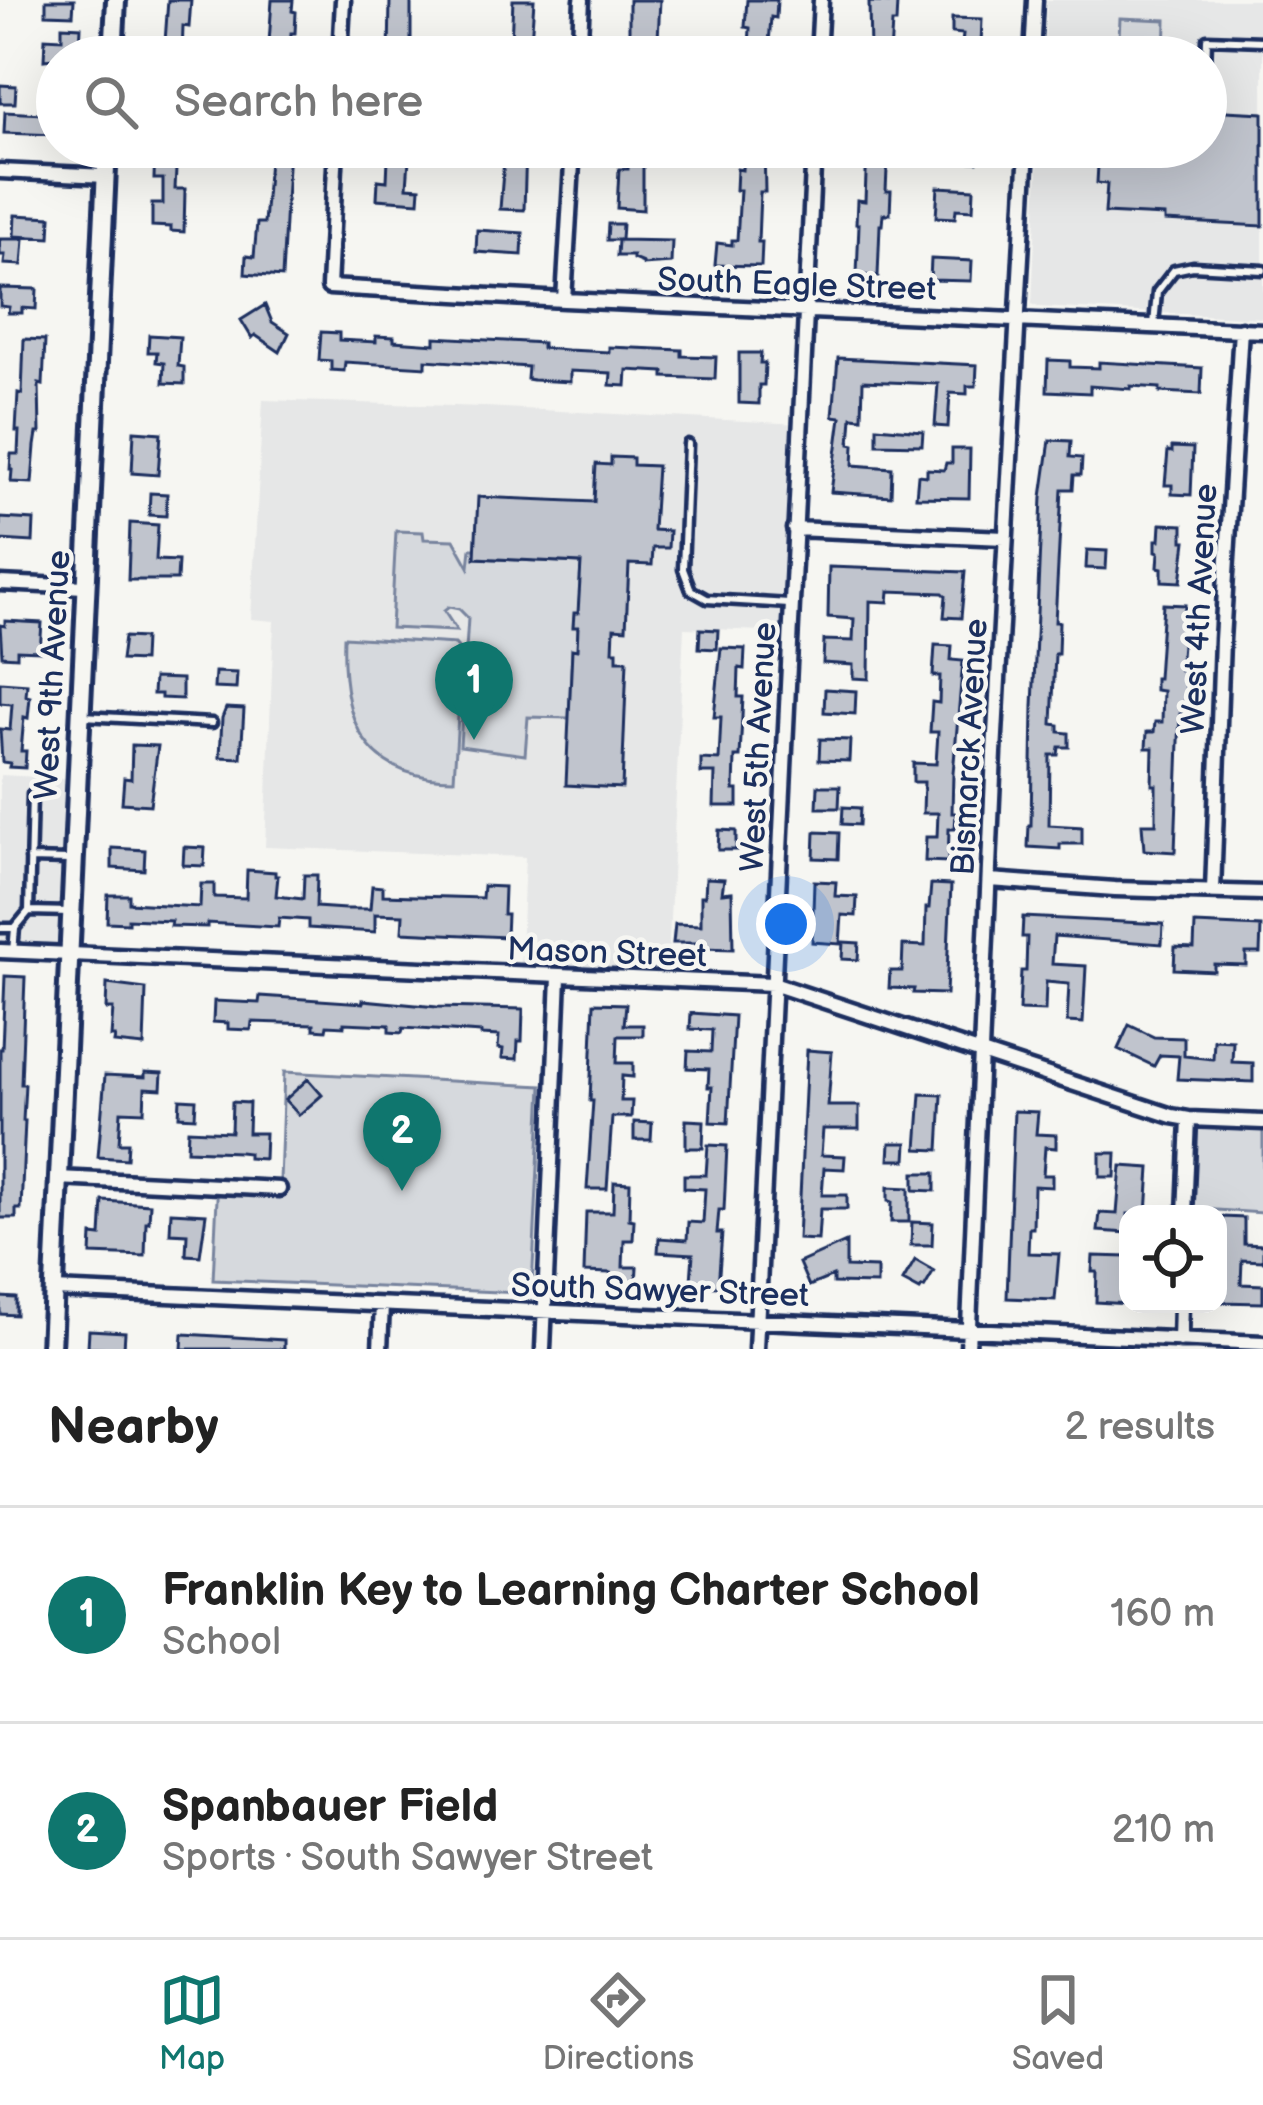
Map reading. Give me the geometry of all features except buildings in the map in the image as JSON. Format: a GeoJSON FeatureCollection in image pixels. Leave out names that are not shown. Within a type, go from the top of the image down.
{"type":"FeatureCollection","features":[{"type":"Feature","properties":{"kind":"main road"},"geometry":{"type":"LineString","coordinates":[[114,36],[116,0]]}},
{"type":"Feature","properties":{"kind":"main road","name":"West 9th Avenue"},"geometry":{"type":"LineString","coordinates":[[51,1349],[106,168]]}},
{"type":"Feature","properties":{"kind":"street"},"geometry":{"type":"LineString","coordinates":[[341,36],[343,0]]}},
{"type":"Feature","properties":{"kind":"street"},"geometry":{"type":"LineString","coordinates":[[580,36],[582,0]]}},
{"type":"Feature","properties":{"kind":"street"},"geometry":{"type":"LineString","coordinates":[[819,36],[821,0]]}},
{"type":"Feature","properties":{"kind":"street"},"geometry":{"type":"LineString","coordinates":[[1033,36],[1035,0]]}},
{"type":"Feature","properties":{"kind":"street","name":"South Eagle Street"},"geometry":{"type":"LineString","coordinates":[[335,168],[329,287],[1263,331]]}},
{"type":"Feature","properties":{"kind":"street"},"geometry":{"type":"LineString","coordinates":[[564,301],[572,168]]}},
{"type":"Feature","properties":{"kind":"street","name":"West 5th Avenue"},"geometry":{"type":"LineString","coordinates":[[756,1349],[813,168]]}},
{"type":"Feature","properties":{"kind":"street","name":"Bismarck Avenue"},"geometry":{"type":"LineString","coordinates":[[968,1349],[1026,168]]}},
{"type":"Feature","properties":{"kind":"street"},"geometry":{"type":"LineString","coordinates":[[0,171],[106,176]]}},
{"type":"Feature","properties":{"kind":"street","name":"West 4th Avenue"},"geometry":{"type":"LineString","coordinates":[[1213,891],[1241,329]]}},
{"type":"Feature","properties":{"kind":"street"},"geometry":{"type":"LineString","coordinates":[[794,529],[1005,538]]}},
{"type":"Feature","properties":{"kind":"street"},"geometry":{"type":"LineString","coordinates":[[0,583],[85,586]]}},
{"type":"Feature","properties":{"kind":"street"},"geometry":{"type":"LineString","coordinates":[[990,880],[1263,893]]}},
{"type":"Feature","properties":{"kind":"street","name":"Mason Street"},"geometry":{"type":"LineString","coordinates":[[7,951],[773,984],[1189,1119],[1263,1122]]}},
{"type":"Feature","properties":{"kind":"street"},"geometry":{"type":"LineString","coordinates":[[543,1349],[559,976]]}},
{"type":"Feature","properties":{"kind":"street"},"geometry":{"type":"LineString","coordinates":[[1185,1205],[1189,1119]]}},
{"type":"Feature","properties":{"kind":"street"},"geometry":{"type":"LineString","coordinates":[[58,1178],[279,1189]]}},
{"type":"Feature","properties":{"kind":"street","name":"South Sawyer Street"},"geometry":{"type":"LineString","coordinates":[[54,1290],[1263,1343]]}},
{"type":"Feature","properties":{"kind":"street"},"geometry":{"type":"LineString","coordinates":[[380,1349],[382,1305]]}},
{"type":"Feature","properties":{"kind":"street"},"geometry":{"type":"LineString","coordinates":[[1180,1340],[1181,1313]]}},
{"type":"Feature","properties":{"kind":"lane"},"geometry":{"type":"LineString","coordinates":[[1227,40],[1263,41]]}},
{"type":"Feature","properties":{"kind":"lane"},"geometry":{"type":"LineString","coordinates":[[1154,325],[1156,292],[1174,270],[1193,266],[1263,270]]}},
{"type":"Feature","properties":{"kind":"lane"},"geometry":{"type":"LineString","coordinates":[[688,444],[682,569],[691,590],[707,598],[790,604]]}},
{"type":"Feature","properties":{"kind":"lane"},"geometry":{"type":"LineString","coordinates":[[79,716],[212,723]]}},
{"type":"Feature","properties":{"kind":"lane"},"geometry":{"type":"LineString","coordinates":[[7,951],[15,928],[28,911],[32,794]]}},
{"type":"Feature","properties":{"kind":"lane"},"geometry":{"type":"LineString","coordinates":[[30,859],[73,860]]}},
{"type":"Feature","properties":{"kind":"lane"},"geometry":{"type":"LineString","coordinates":[[28,911],[71,912]]}},
{"type":"Feature","properties":{"kind":"lane"},"geometry":{"type":"LineString","coordinates":[[0,928],[15,928]]}},
{"type":"Feature","properties":{"kind":"shaded area"},"geometry":{"type":"Polygon","coordinates":[[[1047,0],[1263,0],[1263,318],[1032,304],[1038,168],[1227,168],[1227,36],[1045,36],[1047,0]]]}},
{"type":"Feature","properties":{"kind":"shaded area"},"geometry":{"type":"Polygon","coordinates":[[[1120,18],[1166,20],[1166,36],[1119,36],[1120,18]]]}},
{"type":"Feature","properties":{"kind":"shaded area"},"geometry":{"type":"Polygon","coordinates":[[[263,400],[799,424],[789,632],[684,628],[667,981],[520,975],[525,857],[265,847],[274,621],[251,619],[263,400]]]}},
{"type":"Feature","properties":{"kind":"shaded area"},"geometry":{"type":"Polygon","coordinates":[[[396,531],[423,532],[424,539],[454,540],[469,567],[471,549],[476,558],[581,563],[569,718],[528,717],[525,755],[460,746],[468,618],[459,609],[444,611],[457,631],[391,628],[396,531]]]}},
{"type":"Feature","properties":{"kind":"shaded area"},"geometry":{"type":"Polygon","coordinates":[[[344,637],[455,644],[462,652],[454,779],[398,768],[363,738],[347,693],[344,637]]]}},
{"type":"Feature","properties":{"kind":"shaded area"},"geometry":{"type":"Polygon","coordinates":[[[0,775],[76,779],[68,953],[0,951],[0,775]]]}},
{"type":"Feature","properties":{"kind":"shaded area"},"geometry":{"type":"Polygon","coordinates":[[[284,1072],[542,1086],[532,1288],[525,1293],[213,1280],[218,1178],[280,1181],[284,1072]]]}},
{"type":"Feature","properties":{"kind":"shaded area"},"geometry":{"type":"Polygon","coordinates":[[[1189,1119],[1263,1122],[1263,1213],[1227,1211],[1227,1205],[1185,1205],[1189,1119]]]}},
{"type":"Feature","properties":{"kind":"place","name":"Franklin Key to Learning Charter School"},"geometry":{"type":"Point","coordinates":[474,740]}},
{"type":"Feature","properties":{"kind":"place","name":"Spanbauer Field"},"geometry":{"type":"Point","coordinates":[402,1191]}}]}
